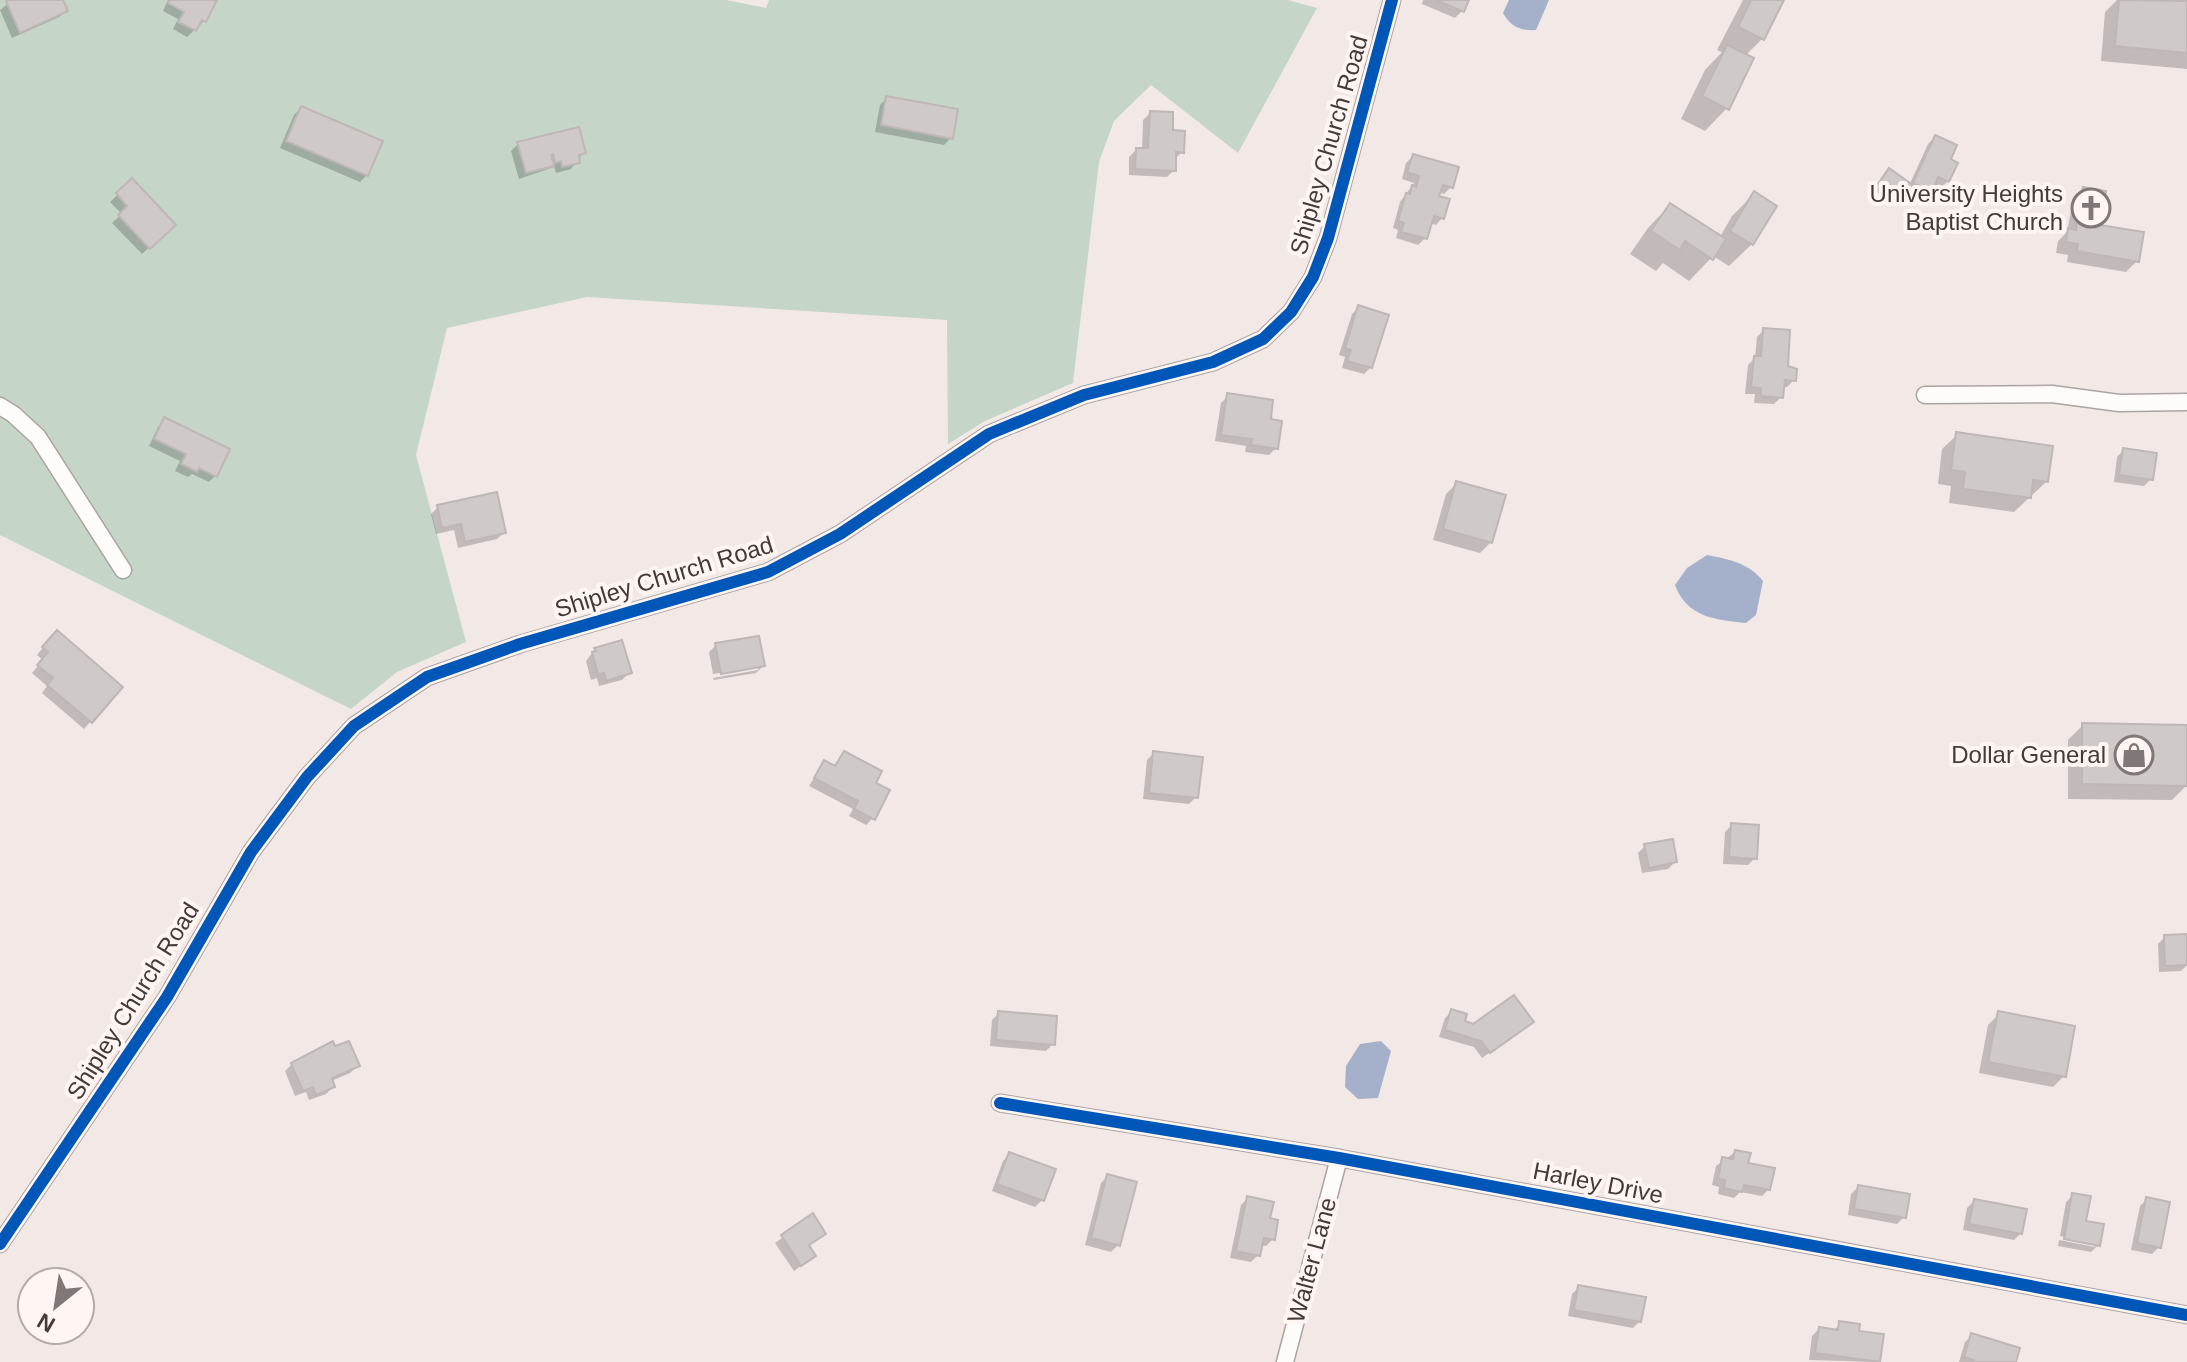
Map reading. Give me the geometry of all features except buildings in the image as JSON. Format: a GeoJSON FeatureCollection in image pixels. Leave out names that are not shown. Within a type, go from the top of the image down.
{"type":"FeatureCollection","features":[{"type":"Feature","properties":{"kind":"street","name":"Shipley Church Road"},"geometry":{"type":"LineString","coordinates":[[0,1244],[167,997],[251,852],[307,777],[354,726],[427,677],[520,644],[768,572],[840,534],[989,434],[1084,395],[1213,362],[1263,339],[1291,312],[1313,277],[1328,238],[1392,0]]}},
{"type":"Feature","properties":{"kind":"street"},"geometry":{"type":"LineString","coordinates":[[1925,395],[2052,394],[2119,403],[2187,402]]}},
{"type":"Feature","properties":{"kind":"street"},"geometry":{"type":"LineString","coordinates":[[0,406],[38,437],[123,570]]}},
{"type":"Feature","properties":{"kind":"street","name":"Harley Drive"},"geometry":{"type":"LineString","coordinates":[[1000,1103],[1339,1158],[2187,1315]]}},
{"type":"Feature","properties":{"kind":"street","name":"Walter Lane"},"geometry":{"type":"LineString","coordinates":[[1285,1362],[1339,1158]]}},
{"type":"Feature","properties":{"kind":"green space"},"geometry":{"type":"Polygon","coordinates":[[[0,0],[726,0],[766,8],[769,0],[1288,0],[1317,8],[1238,153],[1151,85],[1114,121],[1099,162],[1073,383],[985,421],[948,444],[947,320],[587,297],[447,328],[416,455],[466,642],[397,672],[351,709],[0,535],[0,0]]]}},
{"type":"Feature","properties":{"kind":"water"},"geometry":{"type":"Polygon","coordinates":[[[1509,0],[1549,0],[1536,30],[1521,29],[1509,22],[1503,13],[1509,0]]]}},
{"type":"Feature","properties":{"kind":"water"},"geometry":{"type":"Polygon","coordinates":[[[1707,555],[1745,566],[1763,581],[1756,615],[1746,623],[1703,615],[1680,596],[1675,585],[1687,568],[1707,555]]]}},
{"type":"Feature","properties":{"kind":"water"},"geometry":{"type":"Polygon","coordinates":[[[1381,1041],[1391,1051],[1378,1098],[1358,1099],[1345,1087],[1346,1066],[1360,1044],[1381,1041]]]}},
{"type":"Feature","properties":{"kind":"cycle path"},"geometry":{"type":"LineString","coordinates":[[0,1244],[167,997],[251,852],[307,777],[354,726],[427,677],[520,644],[768,572],[840,534],[989,434],[1084,395],[1213,362],[1263,339],[1291,312],[1313,277],[1328,238],[1392,0]]}},
{"type":"Feature","properties":{"kind":"cycle path"},"geometry":{"type":"LineString","coordinates":[[1000,1103],[1339,1158],[2187,1315]]}},
{"type":"Feature","properties":{"kind":"place","name":"University Heights Baptist Church"},"geometry":{"type":"Point","coordinates":[2091,208]}},
{"type":"Feature","properties":{"kind":"place","name":"Dollar General"},"geometry":{"type":"Point","coordinates":[2134,755]}}]}
